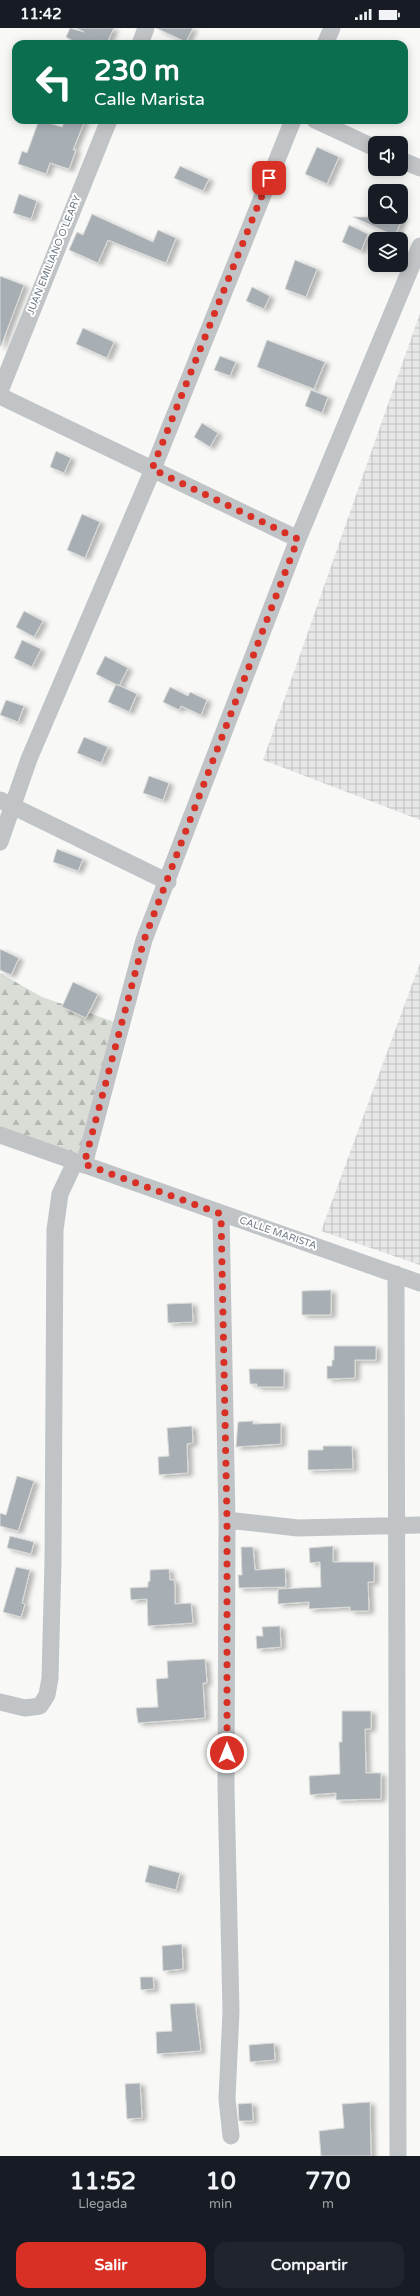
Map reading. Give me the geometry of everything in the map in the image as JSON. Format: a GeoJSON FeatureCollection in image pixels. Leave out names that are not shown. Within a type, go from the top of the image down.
{"type":"FeatureCollection","features":[{"type":"Feature","properties":{"kind":"street"},"geometry":{"type":"LineString","coordinates":[[142,40],[146,28]]}},
{"type":"Feature","properties":{"kind":"street"},"geometry":{"type":"LineString","coordinates":[[327,40],[332,28]]}},
{"type":"Feature","properties":{"kind":"street","name":"JUAN EMILIANO O'LEARY"},"geometry":{"type":"LineString","coordinates":[[0,391],[107,124]]}},
{"type":"Feature","properties":{"kind":"street"},"geometry":{"type":"LineString","coordinates":[[0,842],[6,803],[32,752],[152,469],[291,124]]}},
{"type":"Feature","properties":{"kind":"street"},"geometry":{"type":"LineString","coordinates":[[324,124],[368,145]]}},
{"type":"Feature","properties":{"kind":"street"},"geometry":{"type":"LineString","coordinates":[[408,163],[420,168]]}},
{"type":"Feature","properties":{"kind":"street"},"geometry":{"type":"LineString","coordinates":[[0,1702],[25,1708],[40,1706],[47,1696],[50,1678],[53,1561],[55,1230],[60,1194],[80,1163],[144,940],[168,882],[249,663],[298,539],[420,246]]}},
{"type":"Feature","properties":{"kind":"street"},"geometry":{"type":"LineString","coordinates":[[0,396],[298,539]]}},
{"type":"Feature","properties":{"kind":"street"},"geometry":{"type":"LineString","coordinates":[[6,803],[168,882]]}},
{"type":"Feature","properties":{"kind":"street","name":"CALLE MARISTA"},"geometry":{"type":"LineString","coordinates":[[0,1135],[420,1283]]}},
{"type":"Feature","properties":{"kind":"street"},"geometry":{"type":"LineString","coordinates":[[221,1214],[227,1520],[226,1788],[231,2011],[227,2099],[231,2136]]}},
{"type":"Feature","properties":{"kind":"street"},"geometry":{"type":"LineString","coordinates":[[396,1274],[398,2156]]}},
{"type":"Feature","properties":{"kind":"street"},"geometry":{"type":"LineString","coordinates":[[227,1520],[298,1528],[420,1525]]}},
{"type":"Feature","properties":{"kind":"shaded area"},"geometry":{"type":"Polygon","coordinates":[[[420,313],[420,820],[263,760],[420,313]]]}},
{"type":"Feature","properties":{"kind":"shaded area"},"geometry":{"type":"Polygon","coordinates":[[[420,963],[420,1265],[321,1231],[420,963]]]}},
{"type":"Feature","properties":{"kind":"green space"},"geometry":{"type":"Polygon","coordinates":[[[0,973],[42,997],[126,1026],[83,1160],[0,1128],[0,973]]]}},
{"type":"Feature","properties":{"kind":"building"},"geometry":{"type":"Polygon","coordinates":[[[70,28],[84,32],[76,28],[114,28],[108,40],[71,40],[66,37],[70,28]]]}},
{"type":"Feature","properties":{"kind":"building"},"geometry":{"type":"Polygon","coordinates":[[[156,28],[193,28],[187,40],[182,40],[156,28]]]}},
{"type":"Feature","properties":{"kind":"building"},"geometry":{"type":"Polygon","coordinates":[[[38,124],[52,124],[62,127],[63,124],[83,124],[73,150],[76,150],[69,169],[50,163],[46,174],[18,164],[22,151],[27,153],[38,124]]]}},
{"type":"Feature","properties":{"kind":"building"},"geometry":{"type":"Polygon","coordinates":[[[317,147],[339,157],[327,184],[305,174],[317,147]]]}},
{"type":"Feature","properties":{"kind":"building"},"geometry":{"type":"Polygon","coordinates":[[[180,166],[209,179],[203,191],[174,178],[180,166]]]}},
{"type":"Feature","properties":{"kind":"building"},"geometry":{"type":"Polygon","coordinates":[[[19,194],[37,201],[31,219],[13,213],[19,194]]]}},
{"type":"Feature","properties":{"kind":"building"},"geometry":{"type":"Polygon","coordinates":[[[92,214],[153,242],[158,230],[176,238],[166,263],[108,240],[98,263],[69,250],[77,232],[83,235],[92,214]]]}},
{"type":"Feature","properties":{"kind":"building"},"geometry":{"type":"Polygon","coordinates":[[[353,217],[368,217],[368,224],[353,217]]]}},
{"type":"Feature","properties":{"kind":"building"},"geometry":{"type":"Polygon","coordinates":[[[368,224],[400,224],[397,232],[386,232],[368,224]]]}},
{"type":"Feature","properties":{"kind":"building"},"geometry":{"type":"Polygon","coordinates":[[[349,225],[368,234],[361,251],[342,242],[349,225]]]}},
{"type":"Feature","properties":{"kind":"building"},"geometry":{"type":"Polygon","coordinates":[[[295,260],[317,269],[306,297],[285,289],[295,260]]]}},
{"type":"Feature","properties":{"kind":"building"},"geometry":{"type":"Polygon","coordinates":[[[0,276],[24,285],[1,346],[0,346],[0,276]]]}},
{"type":"Feature","properties":{"kind":"building"},"geometry":{"type":"Polygon","coordinates":[[[252,287],[270,296],[264,309],[246,301],[252,287]]]}},
{"type":"Feature","properties":{"kind":"building"},"geometry":{"type":"Polygon","coordinates":[[[83,328],[114,342],[107,358],[76,344],[83,328]]]}},
{"type":"Feature","properties":{"kind":"building"},"geometry":{"type":"Polygon","coordinates":[[[267,340],[325,362],[314,389],[257,367],[267,340]]]}},
{"type":"Feature","properties":{"kind":"building"},"geometry":{"type":"Polygon","coordinates":[[[220,356],[236,362],[230,376],[214,370],[220,356]]]}},
{"type":"Feature","properties":{"kind":"building"},"geometry":{"type":"Polygon","coordinates":[[[311,390],[328,397],[322,413],[305,406],[311,390]]]}},
{"type":"Feature","properties":{"kind":"building"},"geometry":{"type":"Polygon","coordinates":[[[202,423],[218,433],[210,447],[194,437],[202,423]]]}},
{"type":"Feature","properties":{"kind":"building"},"geometry":{"type":"Polygon","coordinates":[[[56,451],[71,458],[64,473],[50,467],[56,451]]]}},
{"type":"Feature","properties":{"kind":"building"},"geometry":{"type":"Polygon","coordinates":[[[82,514],[100,522],[85,558],[67,550],[82,514]]]}},
{"type":"Feature","properties":{"kind":"building"},"geometry":{"type":"Polygon","coordinates":[[[24,611],[43,621],[34,637],[16,627],[24,611]]]}},
{"type":"Feature","properties":{"kind":"building"},"geometry":{"type":"Polygon","coordinates":[[[22,640],[41,649],[32,667],[14,658],[22,640]]]}},
{"type":"Feature","properties":{"kind":"building"},"geometry":{"type":"Polygon","coordinates":[[[105,656],[128,668],[119,686],[96,674],[105,656]]]}},
{"type":"Feature","properties":{"kind":"building"},"geometry":{"type":"Polygon","coordinates":[[[116,684],[137,694],[129,712],[108,702],[116,684]]]}},
{"type":"Feature","properties":{"kind":"building"},"geometry":{"type":"Polygon","coordinates":[[[170,687],[188,696],[190,692],[207,700],[201,715],[181,706],[179,710],[163,702],[170,687]]]}},
{"type":"Feature","properties":{"kind":"building"},"geometry":{"type":"Polygon","coordinates":[[[6,700],[24,706],[18,722],[0,715],[6,700]]]}},
{"type":"Feature","properties":{"kind":"building"},"geometry":{"type":"Polygon","coordinates":[[[84,737],[108,747],[101,763],[77,753],[84,737]]]}},
{"type":"Feature","properties":{"kind":"building"},"geometry":{"type":"Polygon","coordinates":[[[149,776],[169,783],[163,800],[143,793],[149,776]]]}},
{"type":"Feature","properties":{"kind":"building"},"geometry":{"type":"Polygon","coordinates":[[[57,849],[83,859],[78,871],[53,862],[57,849]]]}},
{"type":"Feature","properties":{"kind":"building"},"geometry":{"type":"Polygon","coordinates":[[[0,949],[19,958],[11,975],[0,970],[0,949]]]}},
{"type":"Feature","properties":{"kind":"building"},"geometry":{"type":"Polygon","coordinates":[[[73,982],[98,994],[86,1018],[62,1007],[73,982]]]}},
{"type":"Feature","properties":{"kind":"building"},"geometry":{"type":"Polygon","coordinates":[[[331,1290],[331,1315],[302,1315],[302,1291],[331,1290]]]}},
{"type":"Feature","properties":{"kind":"building"},"geometry":{"type":"Polygon","coordinates":[[[192,1303],[193,1322],[168,1323],[167,1304],[192,1303]]]}},
{"type":"Feature","properties":{"kind":"building"},"geometry":{"type":"Polygon","coordinates":[[[334,1346],[376,1346],[376,1360],[355,1360],[355,1378],[327,1379],[327,1366],[332,1366],[332,1360],[334,1360],[334,1346]]]}},
{"type":"Feature","properties":{"kind":"building"},"geometry":{"type":"Polygon","coordinates":[[[249,1369],[284,1369],[284,1387],[257,1387],[257,1384],[250,1384],[249,1369]]]}},
{"type":"Feature","properties":{"kind":"building"},"geometry":{"type":"Polygon","coordinates":[[[253,1421],[253,1424],[281,1423],[281,1444],[236,1447],[238,1422],[253,1421]]]}},
{"type":"Feature","properties":{"kind":"building"},"geometry":{"type":"Polygon","coordinates":[[[192,1426],[193,1443],[187,1444],[188,1473],[159,1475],[158,1457],[169,1456],[167,1428],[192,1426]]]}},
{"type":"Feature","properties":{"kind":"building"},"geometry":{"type":"Polygon","coordinates":[[[323,1446],[352,1446],[353,1469],[308,1470],[308,1450],[323,1450],[323,1446]]]}},
{"type":"Feature","properties":{"kind":"building"},"geometry":{"type":"Polygon","coordinates":[[[17,1476],[34,1481],[18,1531],[0,1526],[0,1513],[6,1515],[17,1476]]]}},
{"type":"Feature","properties":{"kind":"building"},"geometry":{"type":"Polygon","coordinates":[[[10,1536],[34,1542],[31,1554],[7,1548],[10,1536]]]}},
{"type":"Feature","properties":{"kind":"building"},"geometry":{"type":"Polygon","coordinates":[[[333,1546],[333,1562],[374,1562],[374,1582],[368,1582],[369,1611],[350,1611],[350,1607],[309,1609],[309,1602],[278,1604],[278,1589],[321,1587],[320,1562],[310,1563],[309,1548],[333,1546]]]}},
{"type":"Feature","properties":{"kind":"building"},"geometry":{"type":"Polygon","coordinates":[[[241,1547],[253,1547],[255,1570],[285,1568],[286,1587],[239,1588],[238,1575],[242,1575],[241,1547]]]}},
{"type":"Feature","properties":{"kind":"building"},"geometry":{"type":"Polygon","coordinates":[[[16,1567],[30,1570],[22,1603],[25,1604],[21,1617],[3,1612],[16,1567]]]}},
{"type":"Feature","properties":{"kind":"building"},"geometry":{"type":"Polygon","coordinates":[[[169,1569],[170,1580],[174,1580],[175,1604],[191,1603],[193,1623],[148,1626],[147,1599],[131,1600],[130,1588],[148,1587],[148,1582],[150,1581],[150,1570],[169,1569]]]}},
{"type":"Feature","properties":{"kind":"building"},"geometry":{"type":"Polygon","coordinates":[[[280,1626],[281,1647],[257,1649],[256,1636],[263,1636],[262,1627],[280,1626]]]}},
{"type":"Feature","properties":{"kind":"building"},"geometry":{"type":"Polygon","coordinates":[[[205,1659],[207,1683],[203,1683],[205,1718],[138,1723],[136,1708],[158,1707],[156,1679],[168,1678],[167,1661],[205,1659]]]}},
{"type":"Feature","properties":{"kind":"building"},"geometry":{"type":"Polygon","coordinates":[[[342,1711],[371,1711],[371,1729],[365,1729],[366,1773],[381,1773],[381,1799],[336,1800],[336,1793],[310,1795],[309,1776],[340,1774],[339,1742],[342,1742],[342,1711]]]}},
{"type":"Feature","properties":{"kind":"building"},"geometry":{"type":"Polygon","coordinates":[[[149,1865],[180,1873],[176,1890],[145,1882],[149,1865]]]}},
{"type":"Feature","properties":{"kind":"building"},"geometry":{"type":"Polygon","coordinates":[[[182,1944],[183,1969],[163,1971],[162,1946],[182,1944]]]}},
{"type":"Feature","properties":{"kind":"building"},"geometry":{"type":"Polygon","coordinates":[[[140,1977],[153,1977],[154,1989],[141,1990],[140,1977]]]}},
{"type":"Feature","properties":{"kind":"building"},"geometry":{"type":"Polygon","coordinates":[[[195,2003],[201,2051],[157,2054],[156,2032],[172,2031],[170,2004],[195,2003]]]}},
{"type":"Feature","properties":{"kind":"building"},"geometry":{"type":"Polygon","coordinates":[[[274,2043],[275,2060],[250,2062],[249,2045],[274,2043]]]}},
{"type":"Feature","properties":{"kind":"building"},"geometry":{"type":"Polygon","coordinates":[[[140,2083],[142,2118],[127,2119],[125,2084],[140,2083]]]}},
{"type":"Feature","properties":{"kind":"building"},"geometry":{"type":"Polygon","coordinates":[[[370,2102],[371,2156],[321,2156],[319,2131],[344,2128],[342,2104],[370,2102]]]}},
{"type":"Feature","properties":{"kind":"building"},"geometry":{"type":"Polygon","coordinates":[[[252,2103],[253,2121],[239,2121],[238,2104],[252,2103]]]}},
{"type":"Feature","properties":{"kind":"route"},"geometry":{"type":"LineString","coordinates":[[227,1753],[227,1520],[221,1214],[84,1164],[144,940],[168,882],[249,663],[298,539],[152,469],[269,178]]}}]}
